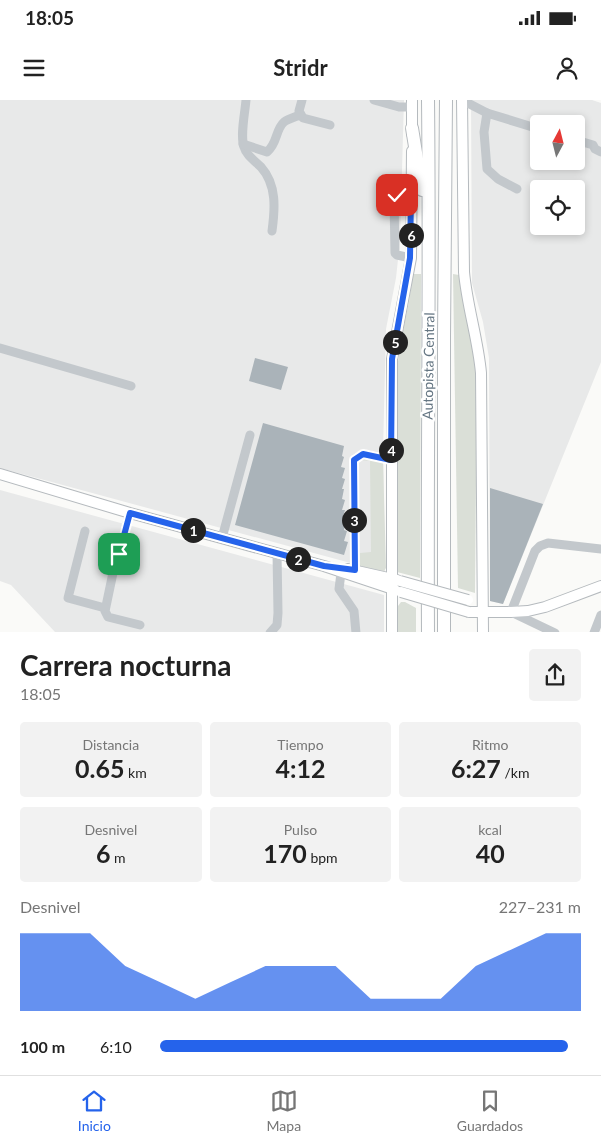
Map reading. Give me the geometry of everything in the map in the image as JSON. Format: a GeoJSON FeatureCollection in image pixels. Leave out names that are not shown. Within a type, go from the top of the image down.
{"type":"FeatureCollection","features":[{"type":"Feature","properties":{"kind":"highway","name":"Autopista Central"},"geometry":{"type":"LineString","coordinates":[[428,100],[428,632]]}},
{"type":"Feature","properties":{"kind":"highway","name":"Autopista Central"},"geometry":{"type":"LineString","coordinates":[[444,632],[446,100]]}},
{"type":"Feature","properties":{"kind":"highway"},"geometry":{"type":"LineString","coordinates":[[412,128],[429,229]]}},
{"type":"Feature","properties":{"kind":"main road"},"geometry":{"type":"LineString","coordinates":[[462,100],[464,272],[481,373],[483,632]]}},
{"type":"Feature","properties":{"kind":"main road"},"geometry":{"type":"LineString","coordinates":[[392,632],[396,585],[391,460],[392,359],[410,258],[412,103]]}},
{"type":"Feature","properties":{"kind":"main road"},"geometry":{"type":"LineString","coordinates":[[0,474],[277,554],[324,566],[355,570],[469,612],[511,612],[537,609],[601,586]]}},
{"type":"Feature","properties":{"kind":"main road"},"geometry":{"type":"LineString","coordinates":[[324,566],[341,573],[468,600],[476,604],[483,611]]}},
{"type":"Feature","properties":{"kind":"street"},"geometry":{"type":"LineString","coordinates":[[246,100],[243,144],[245,151],[262,168],[268,178],[275,204],[272,230]]}},
{"type":"Feature","properties":{"kind":"street"},"geometry":{"type":"LineString","coordinates":[[302,100],[299,111],[303,118],[330,125]]}},
{"type":"Feature","properties":{"kind":"street"},"geometry":{"type":"LineString","coordinates":[[374,100],[399,108],[412,103]]}},
{"type":"Feature","properties":{"kind":"street"},"geometry":{"type":"LineString","coordinates":[[462,100],[487,113],[530,126]]}},
{"type":"Feature","properties":{"kind":"street"},"geometry":{"type":"LineString","coordinates":[[487,113],[484,132],[487,169],[498,179],[517,189]]}},
{"type":"Feature","properties":{"kind":"street"},"geometry":{"type":"LineString","coordinates":[[243,144],[267,152],[274,145],[282,125],[286,121],[300,115]]}},
{"type":"Feature","properties":{"kind":"street"},"geometry":{"type":"LineString","coordinates":[[585,143],[593,145],[595,149],[601,152]]}},
{"type":"Feature","properties":{"kind":"street"},"geometry":{"type":"LineString","coordinates":[[410,258],[395,253],[394,200],[397,195],[411,196]]}},
{"type":"Feature","properties":{"kind":"street"},"geometry":{"type":"LineString","coordinates":[[0,348],[131,386]]}},
{"type":"Feature","properties":{"kind":"street"},"geometry":{"type":"LineString","coordinates":[[222,538],[250,435]]}},
{"type":"Feature","properties":{"kind":"street"},"geometry":{"type":"LineString","coordinates":[[355,570],[354,460],[363,454],[391,460]]}},
{"type":"Feature","properties":{"kind":"street"},"geometry":{"type":"LineString","coordinates":[[130,513],[114,568],[105,613],[108,617],[140,625]]}},
{"type":"Feature","properties":{"kind":"street"},"geometry":{"type":"LineString","coordinates":[[85,531],[68,598],[105,608]]}},
{"type":"Feature","properties":{"kind":"street"},"geometry":{"type":"LineString","coordinates":[[555,632],[511,612],[533,554],[540,546],[548,543],[601,548]]}},
{"type":"Feature","properties":{"kind":"street"},"geometry":{"type":"LineString","coordinates":[[270,632],[277,624],[278,613],[277,554]]}},
{"type":"Feature","properties":{"kind":"street"},"geometry":{"type":"LineString","coordinates":[[341,573],[340,589],[354,611],[356,632]]}},
{"type":"Feature","properties":{"kind":"street"},"geometry":{"type":"LineString","coordinates":[[594,632],[601,615]]}},
{"type":"Feature","properties":{"kind":"shaded area"},"geometry":{"type":"Polygon","coordinates":[[[0,100],[404,100],[400,241],[396,278],[386,329],[383,451],[385,571],[0,468],[0,100]]]}},
{"type":"Feature","properties":{"kind":"shaded area"},"geometry":{"type":"Polygon","coordinates":[[[471,100],[592,100],[601,103],[601,362],[503,604],[490,601],[489,358],[483,322],[472,283],[471,100]]]}},
{"type":"Feature","properties":{"kind":"shaded area"},"geometry":{"type":"Polygon","coordinates":[[[413,274],[421,274],[420,578],[397,572],[395,388],[400,344],[413,274]]]}},
{"type":"Feature","properties":{"kind":"shaded area"},"geometry":{"type":"Polygon","coordinates":[[[453,274],[459,275],[477,373],[475,593],[458,588],[453,274]]]}},
{"type":"Feature","properties":{"kind":"shaded area"},"geometry":{"type":"Polygon","coordinates":[[[361,457],[383,460],[386,568],[384,571],[360,566],[360,553],[371,552],[370,461],[360,460],[361,457]]]}},
{"type":"Feature","properties":{"kind":"shaded area"},"geometry":{"type":"Polygon","coordinates":[[[0,490],[384,595],[384,632],[55,632],[11,585],[0,581],[0,490]]]}},
{"type":"Feature","properties":{"kind":"shaded area"},"geometry":{"type":"Polygon","coordinates":[[[401,602],[416,608],[416,632],[398,632],[398,606],[401,602]]]}},
{"type":"Feature","properties":{"kind":"building"},"geometry":{"type":"Polygon","coordinates":[[[255,358],[288,367],[281,390],[249,381],[255,358]]]}},
{"type":"Feature","properties":{"kind":"building"},"geometry":{"type":"Polygon","coordinates":[[[263,423],[344,446],[342,456],[344,457],[341,467],[345,468],[342,478],[345,479],[342,499],[345,500],[342,510],[345,510],[342,520],[346,521],[344,530],[347,531],[344,541],[348,542],[344,555],[235,525],[263,423]]]}},
{"type":"Feature","properties":{"kind":"building"},"geometry":{"type":"Polygon","coordinates":[[[490,488],[543,504],[503,604],[490,601],[490,488]]]}},
{"type":"Feature","properties":{"kind":"route"},"geometry":{"type":"LineString","coordinates":[[119,554],[130,513],[324,566],[355,570],[354,460],[363,454],[391,460],[392,359],[406,292],[411,249],[411,196],[397,195]]}}]}
